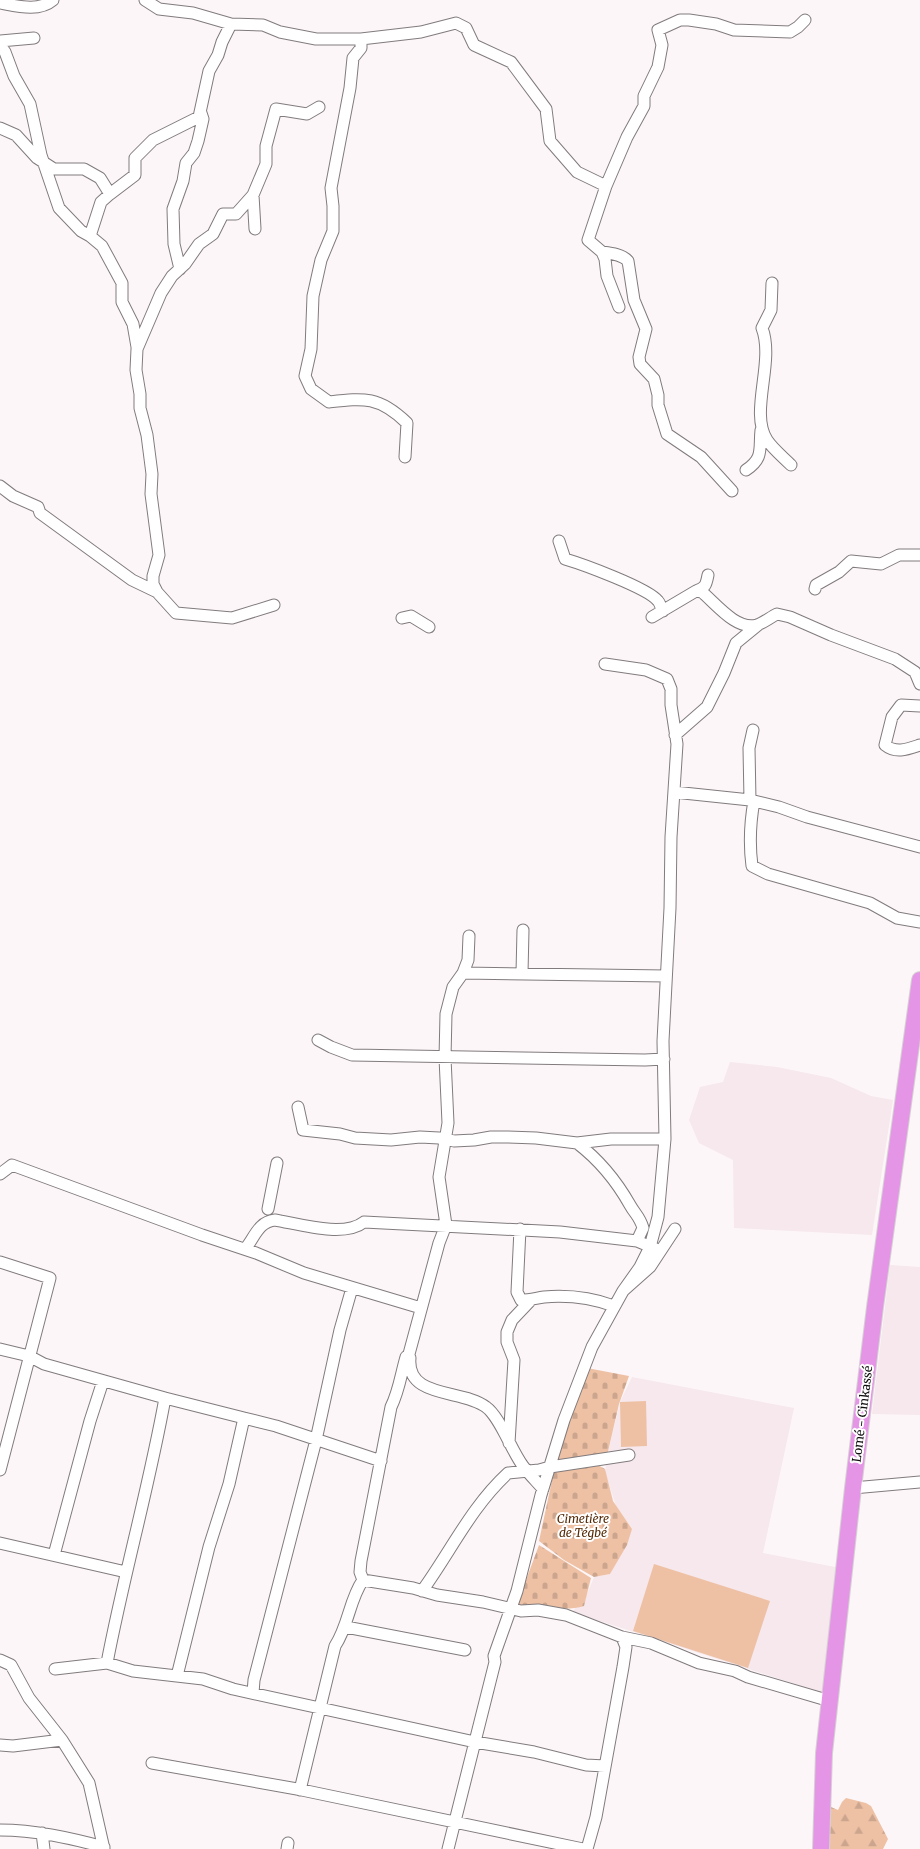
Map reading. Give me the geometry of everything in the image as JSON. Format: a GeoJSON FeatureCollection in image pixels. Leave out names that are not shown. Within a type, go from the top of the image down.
{"type":"FeatureCollection","features":[{"type":"Feature","properties":{"kind":"highway","name":"Lomé - Cinkassé"},"geometry":{"type":"LineString","coordinates":[[820,1849],[824,1753],[853,1488],[875,1307],[920,980]]}},
{"type":"Feature","properties":{"kind":"street"},"geometry":{"type":"LineString","coordinates":[[0,3],[25,8],[48,4],[53,0]]}},
{"type":"Feature","properties":{"kind":"street"},"geometry":{"type":"LineString","coordinates":[[145,0],[160,9],[193,13],[231,24],[263,25],[280,32],[316,39],[361,39],[421,32],[456,23],[466,28],[474,45],[511,62],[546,109],[550,141],[577,172],[606,186]]}},
{"type":"Feature","properties":{"kind":"street"},"geometry":{"type":"LineString","coordinates":[[619,307],[607,276],[605,259],[602,252],[588,240],[606,186],[627,138],[644,106],[644,96],[658,66],[662,45],[658,30],[680,20],[689,20],[716,24],[734,30],[790,32],[805,20]]}},
{"type":"Feature","properties":{"kind":"street"},"geometry":{"type":"LineString","coordinates":[[90,236],[101,202],[135,175],[135,158],[153,140],[199,117],[209,71],[231,24]]}},
{"type":"Feature","properties":{"kind":"street"},"geometry":{"type":"LineString","coordinates":[[0,41],[34,38]]}},
{"type":"Feature","properties":{"kind":"street"},"geometry":{"type":"LineString","coordinates":[[361,39],[361,48],[353,58],[350,88],[331,188],[334,206],[333,231],[322,260],[313,296],[311,349],[305,376],[311,389],[329,402],[361,398],[382,404],[397,413],[407,423],[405,458]]}},
{"type":"Feature","properties":{"kind":"street"},"geometry":{"type":"LineString","coordinates":[[0,45],[5,52],[14,76],[30,104],[44,162],[59,208],[81,231],[102,246],[122,283],[122,302],[133,324],[137,349],[136,370],[140,408],[147,435],[152,474],[151,494],[160,554],[153,576],[153,584],[157,592],[176,613],[232,618],[274,605]]}},
{"type":"Feature","properties":{"kind":"street"},"geometry":{"type":"LineString","coordinates":[[137,349],[161,293],[172,276],[180,269],[199,244],[212,234],[223,214],[236,214],[253,195],[266,164],[266,146],[276,109],[307,114],[319,107]]}},
{"type":"Feature","properties":{"kind":"street"},"geometry":{"type":"LineString","coordinates":[[180,269],[174,244],[173,209],[183,181],[186,163],[194,153],[198,141],[203,119],[201,113]]}},
{"type":"Feature","properties":{"kind":"street"},"geometry":{"type":"LineString","coordinates":[[0,128],[16,135],[37,158],[54,169],[84,169],[100,178],[110,194]]}},
{"type":"Feature","properties":{"kind":"street"},"geometry":{"type":"LineString","coordinates":[[253,195],[255,229]]}},
{"type":"Feature","properties":{"kind":"street"},"geometry":{"type":"LineString","coordinates":[[602,252],[626,258],[628,261],[634,300],[646,329],[639,358],[640,364],[654,379],[658,395],[658,405],[667,434],[701,457],[732,491]]}},
{"type":"Feature","properties":{"kind":"street"},"geometry":{"type":"LineString","coordinates":[[746,470],[755,464],[760,456],[762,397],[767,348],[762,328],[771,310],[772,283]]}},
{"type":"Feature","properties":{"kind":"street"},"geometry":{"type":"LineString","coordinates":[[762,424],[767,441],[791,465]]}},
{"type":"Feature","properties":{"kind":"street"},"geometry":{"type":"LineString","coordinates":[[0,486],[13,496],[38,507],[40,513],[132,580],[157,592]]}},
{"type":"Feature","properties":{"kind":"street"},"geometry":{"type":"LineString","coordinates":[[559,541],[565,559],[641,589],[658,600],[663,611]]}},
{"type":"Feature","properties":{"kind":"street"},"geometry":{"type":"LineString","coordinates":[[815,589],[816,585],[839,572],[851,561],[881,564],[899,555],[920,554]]}},
{"type":"Feature","properties":{"kind":"street"},"geometry":{"type":"LineString","coordinates":[[652,617],[704,584],[702,592],[733,621],[748,626],[758,625]]}},
{"type":"Feature","properties":{"kind":"street"},"geometry":{"type":"LineString","coordinates":[[675,735],[707,707],[736,643],[758,625],[777,614],[790,617],[895,659],[915,672],[920,684]]}},
{"type":"Feature","properties":{"kind":"street"},"geometry":{"type":"LineString","coordinates":[[402,618],[412,616],[429,626]]}},
{"type":"Feature","properties":{"kind":"street"},"geometry":{"type":"LineString","coordinates":[[448,1849],[495,1662],[494,1656],[511,1609],[542,1489],[592,1347],[623,1291],[640,1267],[650,1247],[658,1217],[665,1139],[664,1059],[670,908],[670,838],[677,744],[671,705],[671,689],[667,679],[646,670],[604,664]]}},
{"type":"Feature","properties":{"kind":"street"},"geometry":{"type":"LineString","coordinates":[[920,706],[901,705],[892,717],[885,745],[890,749],[899,751],[920,745]]}},
{"type":"Feature","properties":{"kind":"street"},"geometry":{"type":"LineString","coordinates":[[753,730],[749,748],[752,801],[750,826],[752,866],[768,874],[870,903],[897,918],[920,922]]}},
{"type":"Feature","properties":{"kind":"street"},"geometry":{"type":"LineString","coordinates":[[674,792],[752,801],[780,807],[807,817],[920,847]]}},
{"type":"Feature","properties":{"kind":"street"},"geometry":{"type":"LineString","coordinates":[[522,930],[522,973]]}},
{"type":"Feature","properties":{"kind":"street"},"geometry":{"type":"LineString","coordinates":[[363,1580],[360,1572],[361,1561],[392,1407],[398,1393],[400,1378],[409,1354],[420,1308],[446,1225],[439,1177],[448,1123],[445,1058],[446,1014],[448,998],[463,973],[468,960],[470,936]]}},
{"type":"Feature","properties":{"kind":"street"},"geometry":{"type":"LineString","coordinates":[[463,973],[666,976]]}},
{"type":"Feature","properties":{"kind":"street"},"geometry":{"type":"LineString","coordinates":[[318,1040],[352,1055],[445,1058],[664,1059]]}},
{"type":"Feature","properties":{"kind":"street"},"geometry":{"type":"LineString","coordinates":[[298,1107],[303,1130],[340,1134],[355,1138],[400,1140],[420,1137],[454,1141],[491,1137],[536,1138],[577,1143],[611,1139],[665,1139]]}},
{"type":"Feature","properties":{"kind":"street"},"geometry":{"type":"LineString","coordinates":[[577,1143],[590,1153],[617,1184],[630,1206],[640,1218],[643,1228],[637,1241]]}},
{"type":"Feature","properties":{"kind":"street"},"geometry":{"type":"LineString","coordinates":[[268,1209],[277,1163]]}},
{"type":"Feature","properties":{"kind":"street"},"geometry":{"type":"LineString","coordinates":[[0,1174],[12,1165],[245,1249],[304,1273],[420,1308]]}},
{"type":"Feature","properties":{"kind":"street"},"geometry":{"type":"LineString","coordinates":[[245,1249],[260,1226],[268,1221],[275,1220],[323,1228],[344,1229],[357,1228],[364,1222],[520,1229],[603,1236],[637,1241],[661,1252]]}},
{"type":"Feature","properties":{"kind":"street"},"geometry":{"type":"LineString","coordinates":[[520,1229],[516,1292],[521,1300],[543,1297],[581,1298],[600,1301],[614,1306]]}},
{"type":"Feature","properties":{"kind":"street"},"geometry":{"type":"LineString","coordinates":[[623,1291],[650,1267],[675,1229]]}},
{"type":"Feature","properties":{"kind":"street"},"geometry":{"type":"LineString","coordinates":[[0,1262],[50,1278],[1,1462]]}},
{"type":"Feature","properties":{"kind":"street"},"geometry":{"type":"LineString","coordinates":[[253,1694],[254,1680],[316,1440],[340,1330],[352,1288]]}},
{"type":"Feature","properties":{"kind":"street"},"geometry":{"type":"LineString","coordinates":[[508,1443],[514,1360],[508,1342],[508,1332],[512,1320],[531,1300]]}},
{"type":"Feature","properties":{"kind":"street"},"geometry":{"type":"LineString","coordinates":[[0,1349],[29,1356],[44,1364],[103,1381],[276,1426],[381,1461]]}},
{"type":"Feature","properties":{"kind":"street"},"geometry":{"type":"LineString","coordinates":[[409,1354],[410,1370],[416,1381],[424,1386],[471,1399],[487,1407],[498,1422],[508,1443],[542,1489]]}},
{"type":"Feature","properties":{"kind":"street"},"geometry":{"type":"LineString","coordinates":[[54,1555],[90,1421],[103,1381]]}},
{"type":"Feature","properties":{"kind":"street"},"geometry":{"type":"LineString","coordinates":[[107,1663],[126,1572],[148,1486],[165,1398]]}},
{"type":"Feature","properties":{"kind":"street"},"geometry":{"type":"LineString","coordinates":[[177,1676],[209,1547],[229,1484],[244,1418]]}},
{"type":"Feature","properties":{"kind":"street"},"geometry":{"type":"LineString","coordinates":[[422,1591],[441,1564],[466,1522],[508,1473],[629,1455]]}},
{"type":"Feature","properties":{"kind":"street"},"geometry":{"type":"LineString","coordinates":[[853,1488],[920,1482]]}},
{"type":"Feature","properties":{"kind":"street"},"geometry":{"type":"LineString","coordinates":[[0,1543],[126,1572]]}},
{"type":"Feature","properties":{"kind":"street"},"geometry":{"type":"LineString","coordinates":[[363,1580],[483,1602],[521,1611],[538,1610],[566,1615],[622,1637],[651,1643],[699,1663],[736,1671],[830,1701]]}},
{"type":"Feature","properties":{"kind":"street"},"geometry":{"type":"LineString","coordinates":[[300,1790],[335,1646],[346,1627],[356,1590],[363,1580]]}},
{"type":"Feature","properties":{"kind":"street"},"geometry":{"type":"LineString","coordinates":[[346,1627],[465,1650]]}},
{"type":"Feature","properties":{"kind":"street"},"geometry":{"type":"LineString","coordinates":[[152,1763],[300,1790],[585,1849],[596,1817],[626,1647],[622,1637]]}},
{"type":"Feature","properties":{"kind":"street"},"geometry":{"type":"LineString","coordinates":[[0,1660],[11,1665],[29,1698],[62,1740],[89,1783],[104,1848]]}},
{"type":"Feature","properties":{"kind":"street"},"geometry":{"type":"LineString","coordinates":[[56,1669],[107,1663],[132,1671],[202,1680],[253,1694],[475,1742],[534,1752],[586,1765],[605,1766]]}},
{"type":"Feature","properties":{"kind":"street"},"geometry":{"type":"LineString","coordinates":[[0,1745],[13,1746],[62,1740]]}},
{"type":"Feature","properties":{"kind":"street"},"geometry":{"type":"LineString","coordinates":[[0,1830],[42,1833],[79,1840],[104,1848]]}},
{"type":"Feature","properties":{"kind":"street"},"geometry":{"type":"LineString","coordinates":[[42,1833],[44,1849]]}},
{"type":"Feature","properties":{"kind":"shaded area"},"geometry":{"type":"Polygon","coordinates":[[[730,1062],[777,1067],[831,1078],[871,1096],[893,1100],[872,1235],[734,1228],[733,1160],[699,1143],[689,1120],[700,1087],[723,1082],[730,1062]]]}},
{"type":"Feature","properties":{"kind":"shaded area"},"geometry":{"type":"Polygon","coordinates":[[[890,1265],[920,1267],[920,1415],[872,1414],[890,1265]]]}},
{"type":"Feature","properties":{"kind":"shaded area"},"geometry":{"type":"Polygon","coordinates":[[[632,1377],[794,1408],[763,1553],[840,1568],[823,1693],[572,1612],[587,1594],[594,1577],[610,1574],[632,1529],[616,1506],[605,1472],[620,1402],[632,1377]]]}},
{"type":"Feature","properties":{"kind":"green space"},"geometry":{"type":"Polygon","coordinates":[[[587,1368],[629,1376],[619,1404],[607,1456],[556,1461],[587,1368]]]}},
{"type":"Feature","properties":{"kind":"green space"},"geometry":{"type":"Polygon","coordinates":[[[646,1401],[647,1446],[621,1447],[620,1402],[646,1401]]]}},
{"type":"Feature","properties":{"kind":"green space","name":"Cimetière de Tégbé"},"geometry":{"type":"Polygon","coordinates":[[[596,1464],[605,1469],[613,1501],[632,1529],[627,1545],[610,1574],[594,1577],[564,1560],[539,1541],[554,1471],[596,1464]]]}},
{"type":"Feature","properties":{"kind":"green space"},"geometry":{"type":"Polygon","coordinates":[[[539,1545],[591,1578],[584,1606],[567,1609],[533,1606],[516,1607],[539,1545]]]}},
{"type":"Feature","properties":{"kind":"green space"},"geometry":{"type":"Polygon","coordinates":[[[654,1564],[770,1601],[748,1668],[633,1631],[654,1564]]]}},
{"type":"Feature","properties":{"kind":"green space"},"geometry":{"type":"Polygon","coordinates":[[[846,1798],[871,1806],[888,1839],[883,1849],[826,1849],[826,1809],[831,1807],[838,1810],[846,1798]]]}}]}
